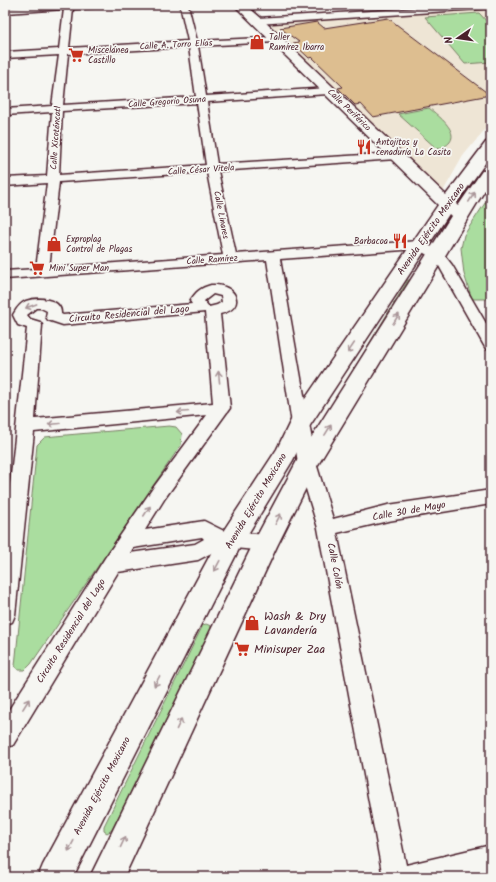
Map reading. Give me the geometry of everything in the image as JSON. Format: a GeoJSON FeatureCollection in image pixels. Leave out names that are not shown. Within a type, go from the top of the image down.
{"type":"FeatureCollection","features":[{"type":"Feature","properties":{"kind":"main road","name":"Calle Periférico"},"geometry":{"type":"LineString","coordinates":[[239,5],[258,21],[328,91],[447,205],[460,215]]}},
{"type":"Feature","properties":{"kind":"main road","name":"Avenida Ejército Mexicano"},"geometry":{"type":"LineString","coordinates":[[55,877],[226,539],[285,454],[300,424],[419,245],[491,146]]}},
{"type":"Feature","properties":{"kind":"main road","name":"Avenida Ejército Mexicano"},"geometry":{"type":"LineString","coordinates":[[106,877],[266,543],[307,463],[460,215],[491,168]]}},
{"type":"Feature","properties":{"kind":"street"},"geometry":{"type":"LineString","coordinates":[[6,10],[102,5]]}},
{"type":"Feature","properties":{"kind":"street","name":"Calle Linares"},"geometry":{"type":"LineString","coordinates":[[184,5],[193,45],[212,169],[230,258]]}},
{"type":"Feature","properties":{"kind":"street"},"geometry":{"type":"LineString","coordinates":[[356,5],[362,15]]}},
{"type":"Feature","properties":{"kind":"street","name":"Calle Xicoténcatl"},"geometry":{"type":"LineString","coordinates":[[42,272],[53,180],[57,109],[69,6]]}},
{"type":"Feature","properties":{"kind":"street"},"geometry":{"type":"LineString","coordinates":[[258,21],[488,7]]}},
{"type":"Feature","properties":{"kind":"street","name":"Calle A. Torro Elías"},"geometry":{"type":"LineString","coordinates":[[5,55],[276,39]]}},
{"type":"Feature","properties":{"kind":"street","name":"Calle Gregorio Osuna"},"geometry":{"type":"LineString","coordinates":[[5,112],[328,91]]}},
{"type":"Feature","properties":{"kind":"street","name":"Calle César Vitela"},"geometry":{"type":"LineString","coordinates":[[5,182],[396,156]]}},
{"type":"Feature","properties":{"kind":"street"},"geometry":{"type":"LineString","coordinates":[[419,245],[436,254],[446,265],[491,345]]}},
{"type":"Feature","properties":{"kind":"street","name":"Calle Ramírez"},"geometry":{"type":"LineString","coordinates":[[5,275],[419,245]]}},
{"type":"Feature","properties":{"kind":"street","name":"Calle Colón"},"geometry":{"type":"LineString","coordinates":[[273,255],[307,463],[327,528],[396,877]]}},
{"type":"Feature","properties":{"kind":"street","name":"Circuito Residencial del Lago"},"geometry":{"type":"LineString","coordinates":[[5,615],[26,426],[34,325],[26,324],[21,320],[20,315],[26,307],[39,303],[47,304],[54,309],[53,317],[62,320],[202,308],[197,301],[199,295],[204,291],[211,289],[224,291],[229,294],[229,304],[222,309],[212,311],[222,408],[159,493],[112,564],[5,737]]}},
{"type":"Feature","properties":{"kind":"street"},"geometry":{"type":"LineString","coordinates":[[26,426],[222,408]]}},
{"type":"Feature","properties":{"kind":"street","name":"Calle 30 de Mayo"},"geometry":{"type":"LineString","coordinates":[[327,528],[388,514],[491,497]]}},
{"type":"Feature","properties":{"kind":"street"},"geometry":{"type":"LineString","coordinates":[[128,541],[204,529],[226,539],[266,543]]}},
{"type":"Feature","properties":{"kind":"street"},"geometry":{"type":"LineString","coordinates":[[112,564],[198,552],[226,539]]}},
{"type":"Feature","properties":{"kind":"street"},"geometry":{"type":"LineString","coordinates":[[408,877],[491,858]]}},
{"type":"Feature","properties":{"kind":"shaded area"},"geometry":{"type":"Polygon","coordinates":[[[483,9],[491,18],[491,122],[463,156],[441,195],[269,23],[483,9]]]}},
{"type":"Feature","properties":{"kind":"green space"},"geometry":{"type":"Polygon","coordinates":[[[479,13],[491,26],[491,62],[465,64],[425,17],[479,13]]]}},
{"type":"Feature","properties":{"kind":"green space"},"geometry":{"type":"Polygon","coordinates":[[[429,108],[445,122],[452,134],[451,139],[447,144],[439,149],[398,114],[429,108]]]}},
{"type":"Feature","properties":{"kind":"green space"},"geometry":{"type":"Polygon","coordinates":[[[491,194],[491,299],[472,299],[464,274],[461,248],[464,235],[491,194]]]}},
{"type":"Feature","properties":{"kind":"green space"},"geometry":{"type":"Polygon","coordinates":[[[408,280],[412,280],[341,392],[341,390],[408,280]]]}},
{"type":"Feature","properties":{"kind":"green space"},"geometry":{"type":"Polygon","coordinates":[[[169,426],[176,427],[182,434],[181,445],[31,664],[25,670],[18,670],[15,666],[37,445],[45,437],[169,426]]]}},
{"type":"Feature","properties":{"kind":"green space"},"geometry":{"type":"Polygon","coordinates":[[[206,624],[211,626],[211,630],[112,830],[107,833],[104,831],[104,826],[203,625],[206,624]]]}},
{"type":"Feature","properties":{"kind":"building"},"geometry":{"type":"Polygon","coordinates":[[[388,18],[490,95],[373,117],[361,104],[355,105],[338,88],[343,87],[312,57],[309,58],[293,43],[299,42],[280,28],[317,22],[324,28],[388,18]]]}},
{"type":"Feature","properties":{"kind":"place","name":"Taller Ramírez Ibarra"},"geometry":{"type":"Point","coordinates":[257,42]}},
{"type":"Feature","properties":{"kind":"place","name":"Miscelánea Castillo"},"geometry":{"type":"Point","coordinates":[76,55]}},
{"type":"Feature","properties":{"kind":"place","name":"Antojitos y cenaduría La Casita"},"geometry":{"type":"Point","coordinates":[364,147]}},
{"type":"Feature","properties":{"kind":"place","name":"Barbacoa"},"geometry":{"type":"Point","coordinates":[400,241]}},
{"type":"Feature","properties":{"kind":"place","name":"Exproplag Control de Plagas"},"geometry":{"type":"Point","coordinates":[54,244]}},
{"type":"Feature","properties":{"kind":"place","name":"Mini Super Man"},"geometry":{"type":"Point","coordinates":[37,268]}},
{"type":"Feature","properties":{"kind":"place","name":"Wash & Dry Lavandería"},"geometry":{"type":"Point","coordinates":[252,623]}},
{"type":"Feature","properties":{"kind":"place","name":"Minisuper Zaa"},"geometry":{"type":"Point","coordinates":[242,649]}}]}
